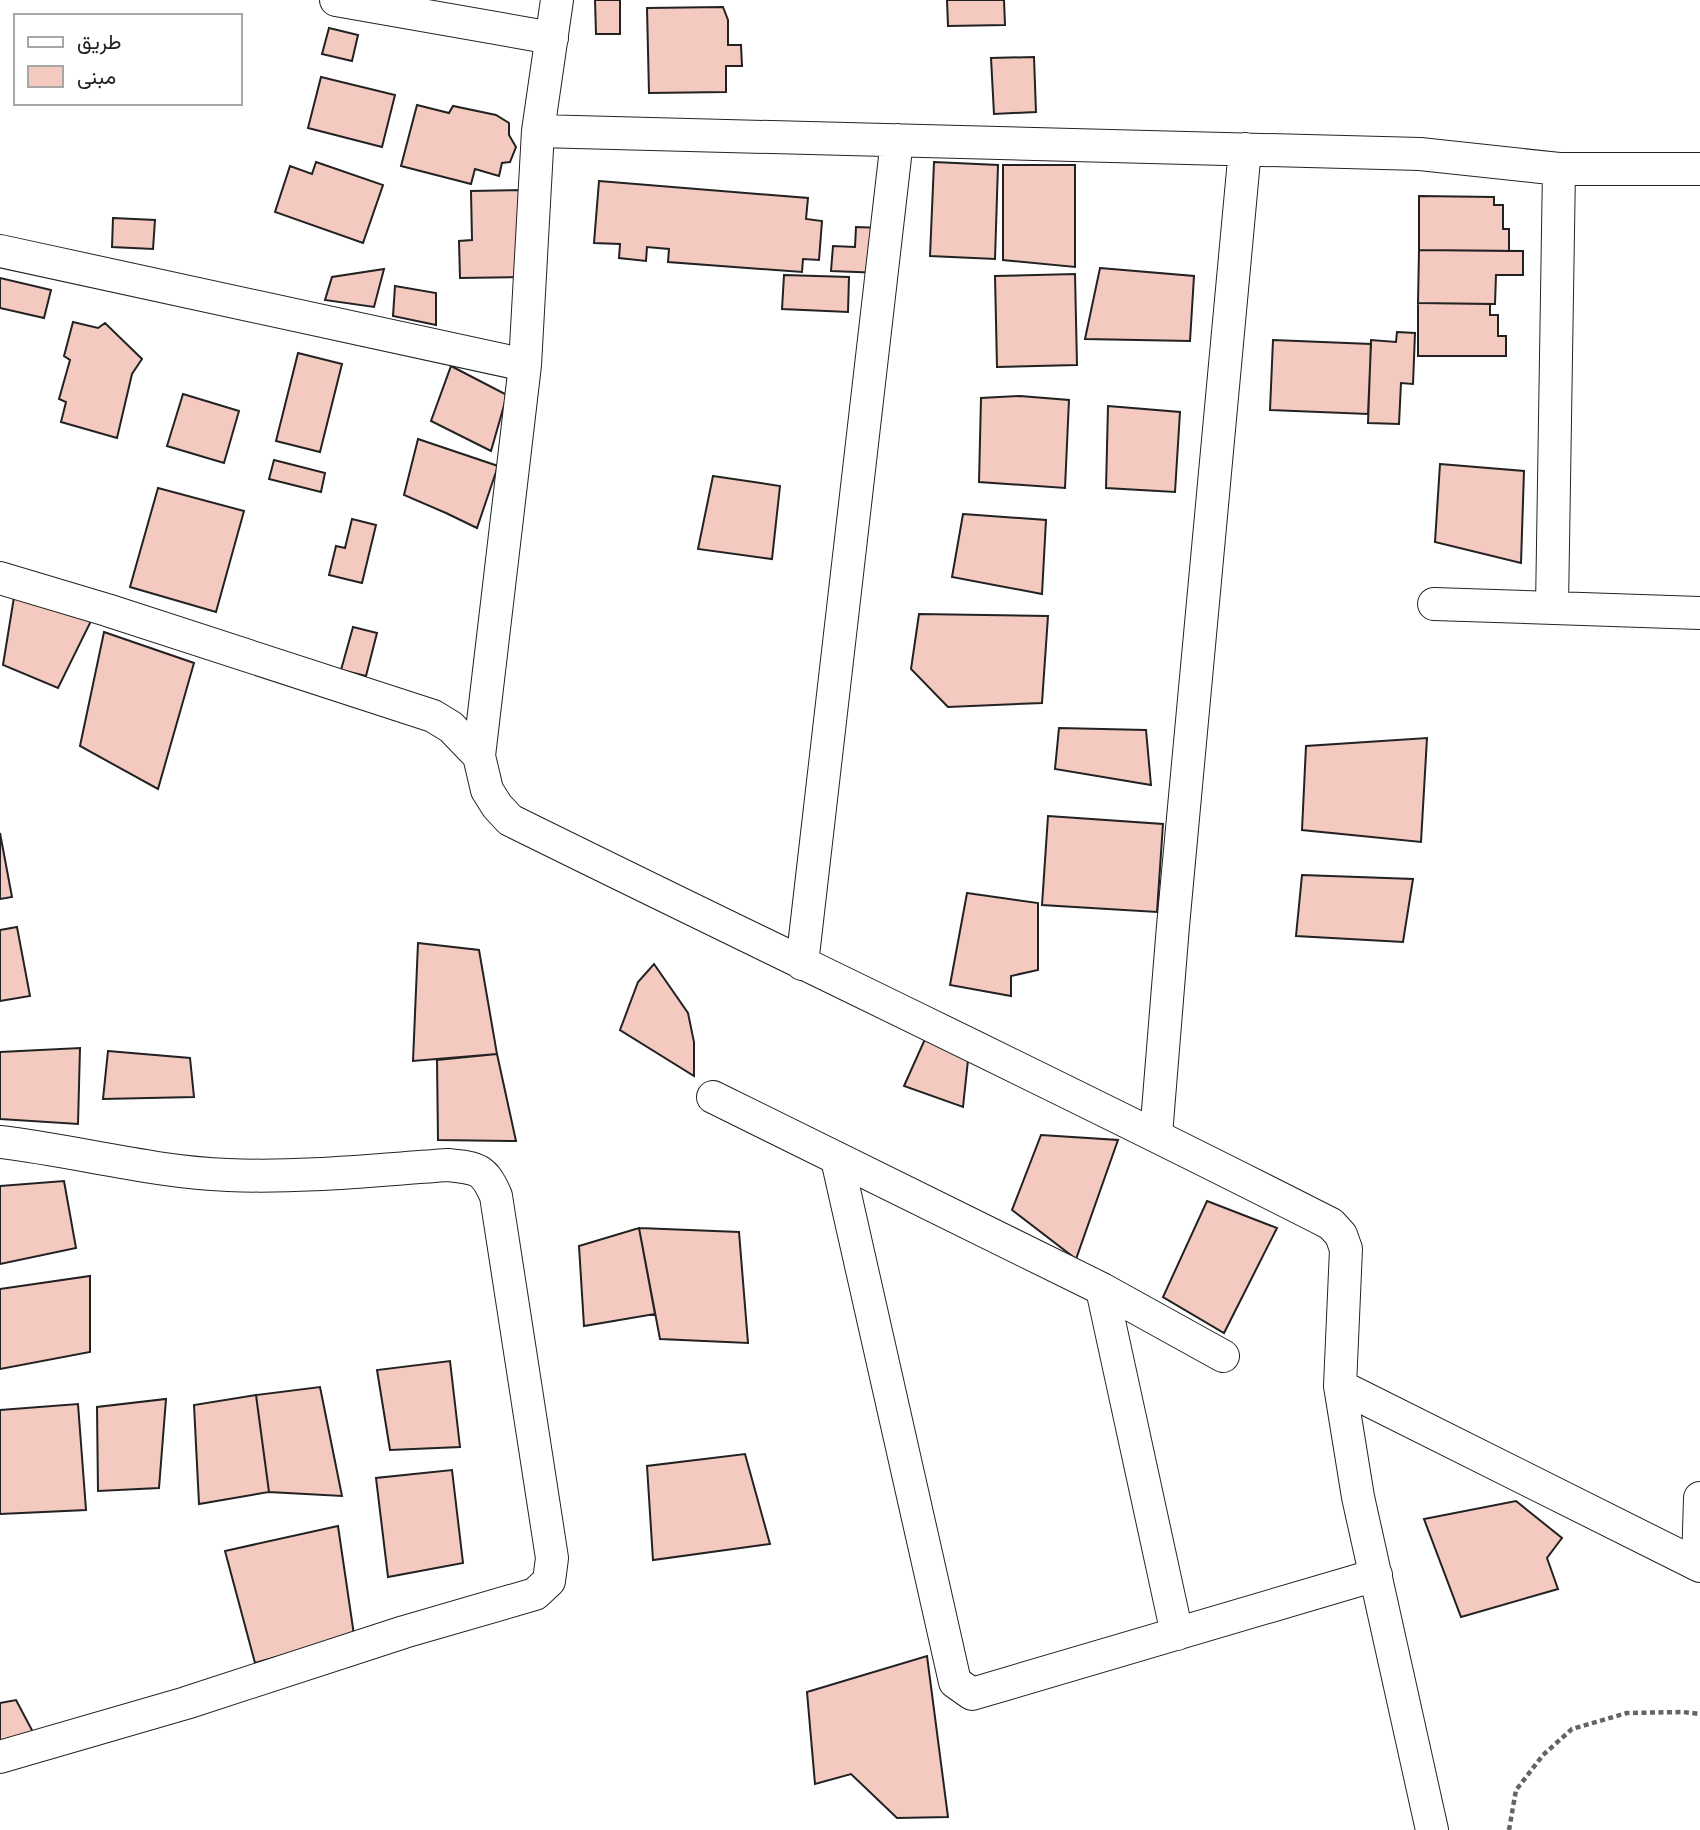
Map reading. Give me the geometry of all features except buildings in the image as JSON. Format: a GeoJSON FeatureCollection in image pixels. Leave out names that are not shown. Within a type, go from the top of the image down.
{"type":"FeatureCollection","features":[{"type":"Feature","properties":{"kind":"street"},"geometry":{"type":"LineString","coordinates":[[336,0],[552,38]]}},
{"type":"Feature","properties":{"kind":"street"},"geometry":{"type":"LineString","coordinates":[[557,0],[538,131],[525,365],[479,756],[487,790],[510,820],[1156,1135],[1331,1224],[1341,1235],[1346,1249],[1340,1386],[1358,1497],[1432,1830]]}},
{"type":"Feature","properties":{"kind":"street"},"geometry":{"type":"LineString","coordinates":[[538,131],[1245,149],[1420,155],[1559,169],[1700,169]]}},
{"type":"Feature","properties":{"kind":"street"},"geometry":{"type":"LineString","coordinates":[[802,964],[897,140]]}},
{"type":"Feature","properties":{"kind":"street"},"geometry":{"type":"LineString","coordinates":[[1156,1135],[1172,926],[1245,149]]}},
{"type":"Feature","properties":{"kind":"street"},"geometry":{"type":"LineString","coordinates":[[1552,607],[1559,169]]}},
{"type":"Feature","properties":{"kind":"street"},"geometry":{"type":"LineString","coordinates":[[0,251],[525,365]]}},
{"type":"Feature","properties":{"kind":"street"},"geometry":{"type":"LineString","coordinates":[[0,578],[433,716],[451,727],[479,756]]}},
{"type":"Feature","properties":{"kind":"street"},"geometry":{"type":"LineString","coordinates":[[1434,604],[1700,613]]}},
{"type":"Feature","properties":{"kind":"street"},"geometry":{"type":"LineString","coordinates":[[713,1097],[1102,1289],[1223,1356]]}},
{"type":"Feature","properties":{"kind":"street"},"geometry":{"type":"LineString","coordinates":[[0,1142],[47,1147],[164,1169],[228,1175],[293,1175],[448,1165],[470,1167],[488,1177],[496,1196],[552,1558],[549,1581],[535,1594],[404,1632],[186,1703],[0,1757]]}},
{"type":"Feature","properties":{"kind":"street"},"geometry":{"type":"LineString","coordinates":[[837,1159],[955,1682],[972,1694],[1376,1574]]}},
{"type":"Feature","properties":{"kind":"street"},"geometry":{"type":"LineString","coordinates":[[1102,1289],[1177,1634]]}},
{"type":"Feature","properties":{"kind":"street"},"geometry":{"type":"LineString","coordinates":[[1340,1386],[1699,1565],[1700,1499]]}},
{"type":"Feature","properties":{"kind":"path"},"geometry":{"type":"LineString","coordinates":[[1508,1830],[1516,1790],[1543,1755],[1572,1730],[1627,1713],[1700,1714]]}}]}
